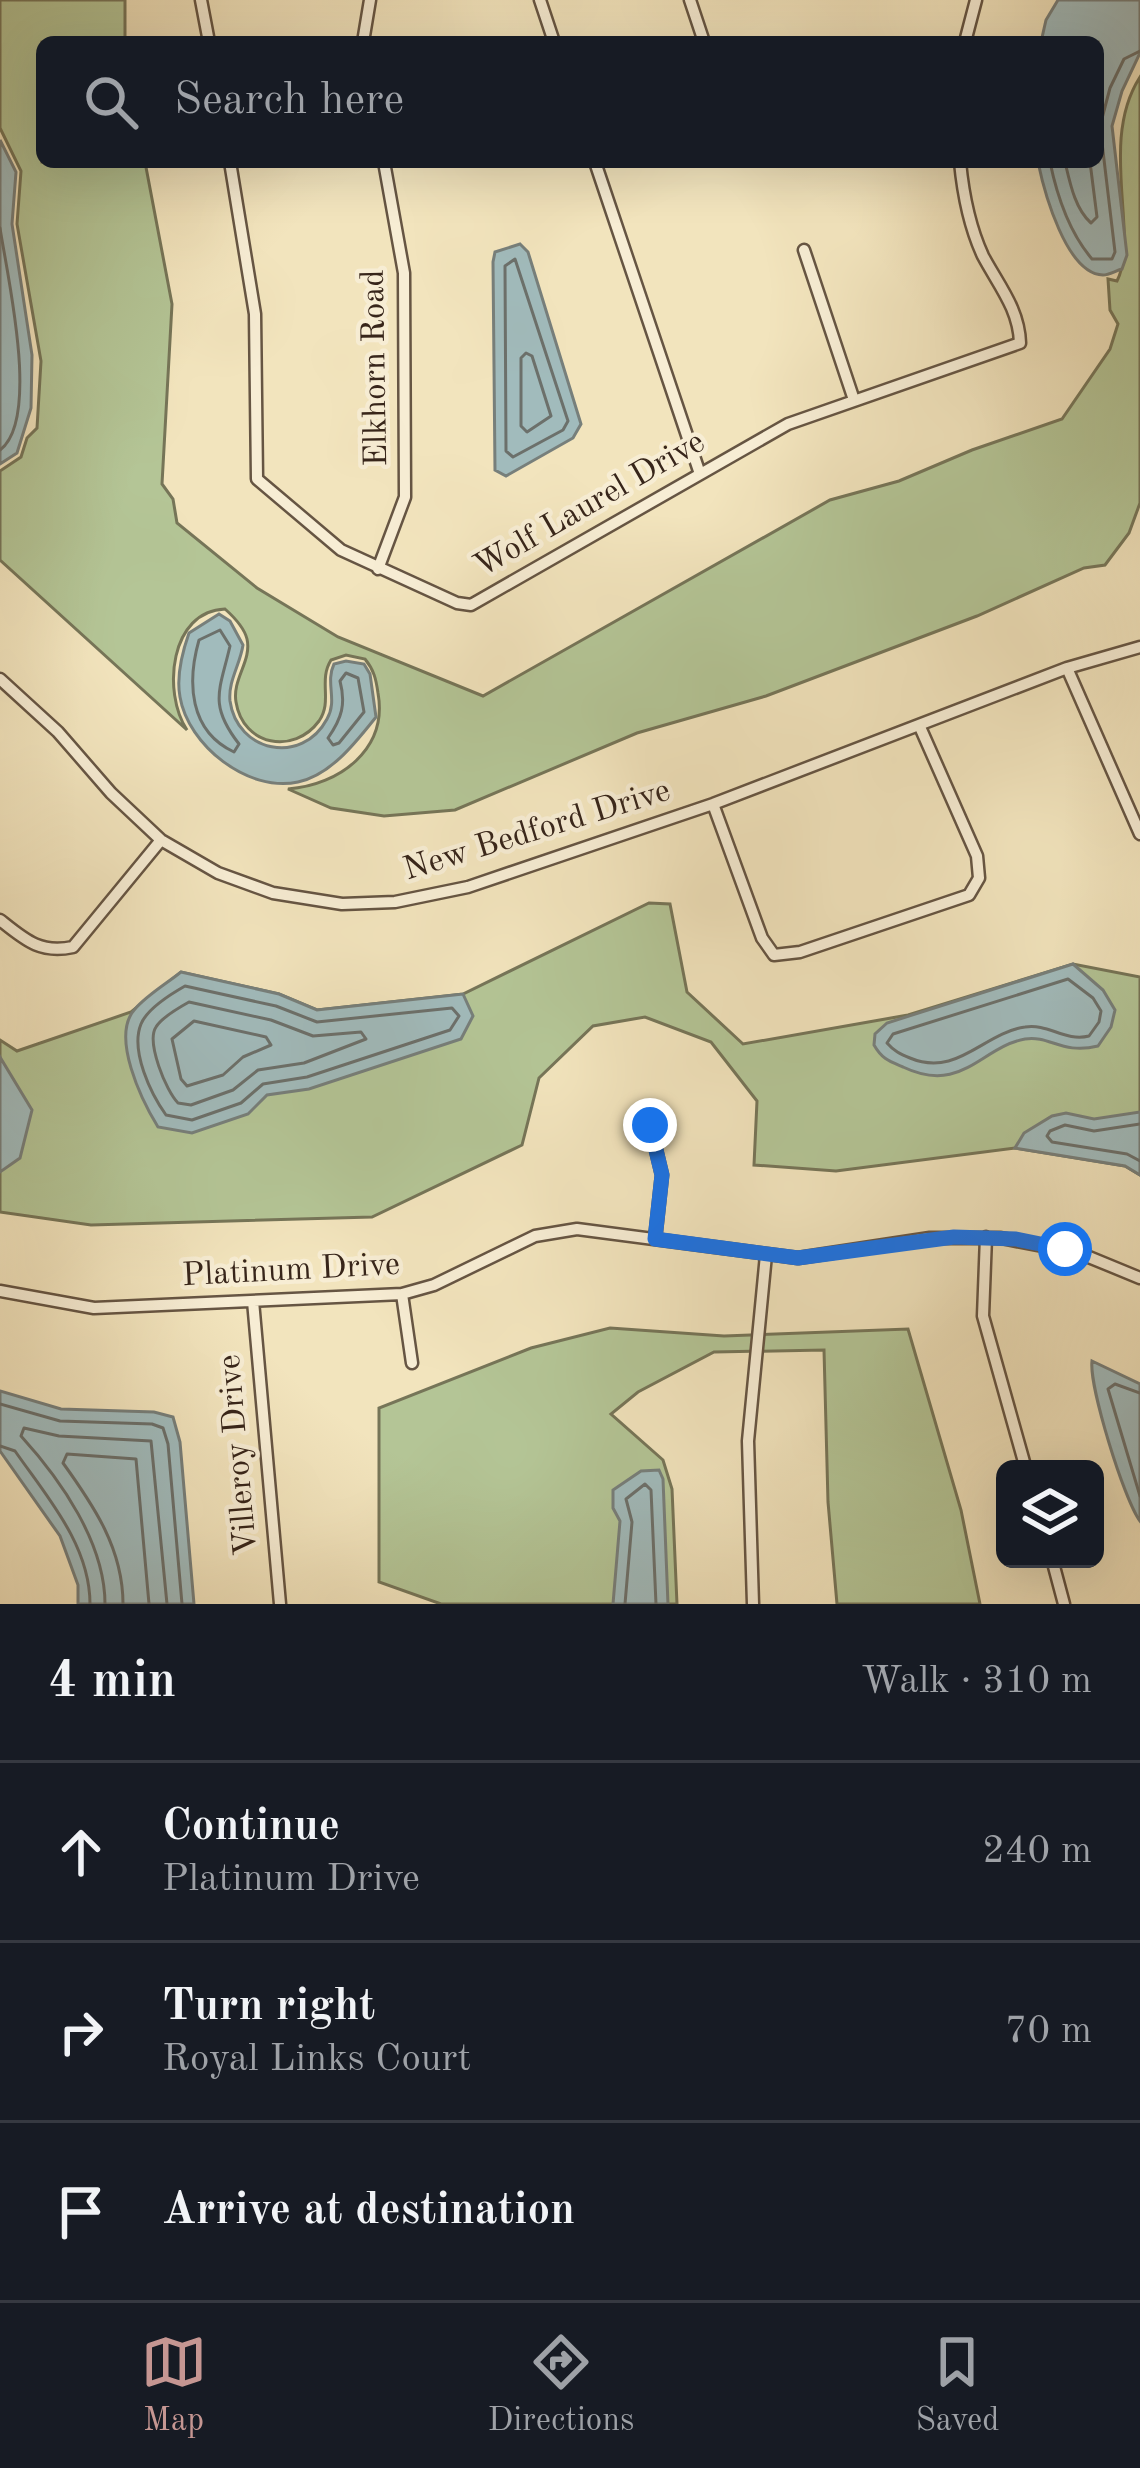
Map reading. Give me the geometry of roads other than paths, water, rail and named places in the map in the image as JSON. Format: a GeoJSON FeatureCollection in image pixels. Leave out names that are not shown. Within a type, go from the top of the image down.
{"type":"FeatureCollection","features":[{"type":"Feature","properties":{"kind":"street"},"geometry":{"type":"LineString","coordinates":[[201,0],[207,36]]}},
{"type":"Feature","properties":{"kind":"street"},"geometry":{"type":"LineString","coordinates":[[364,36],[370,0]]}},
{"type":"Feature","properties":{"kind":"street"},"geometry":{"type":"LineString","coordinates":[[540,0],[552,36]]}},
{"type":"Feature","properties":{"kind":"street"},"geometry":{"type":"LineString","coordinates":[[690,0],[702,36]]}},
{"type":"Feature","properties":{"kind":"street"},"geometry":{"type":"LineString","coordinates":[[966,36],[976,0]]}},
{"type":"Feature","properties":{"kind":"street","name":"Wolf Laurel Drive"},"geometry":{"type":"LineString","coordinates":[[231,168],[255,314],[257,478],[341,550],[471,605],[788,424],[1020,344],[1019,319],[981,251],[961,168]]}},
{"type":"Feature","properties":{"kind":"street","name":"Elkhorn Road"},"geometry":{"type":"LineString","coordinates":[[379,569],[405,497],[404,273],[385,168]]}},
{"type":"Feature","properties":{"kind":"street"},"geometry":{"type":"LineString","coordinates":[[597,168],[699,471]]}},
{"type":"Feature","properties":{"kind":"street"},"geometry":{"type":"LineString","coordinates":[[804,250],[854,400]]}},
{"type":"Feature","properties":{"kind":"street","name":"New Bedford Drive"},"geometry":{"type":"LineString","coordinates":[[0,679],[161,840],[218,872],[273,892],[342,904],[395,902],[468,887],[713,805],[1067,668],[1140,647]]}},
{"type":"Feature","properties":{"kind":"street"},"geometry":{"type":"LineString","coordinates":[[1067,668],[1140,834]]}},
{"type":"Feature","properties":{"kind":"street"},"geometry":{"type":"LineString","coordinates":[[713,805],[761,938],[774,955],[800,952],[969,895],[979,878],[977,856],[920,728]]}},
{"type":"Feature","properties":{"kind":"street"},"geometry":{"type":"LineString","coordinates":[[0,920],[35,947],[54,951],[73,947],[161,840]]}},
{"type":"Feature","properties":{"kind":"street"},"geometry":{"type":"LineString","coordinates":[[650,1125],[662,1175],[655,1239]]}},
{"type":"Feature","properties":{"kind":"street","name":"Platinum Drive"},"geometry":{"type":"LineString","coordinates":[[0,1291],[85,1308],[401,1294],[434,1285],[552,1231],[577,1228],[807,1257],[930,1238],[986,1237],[1065,1249],[1140,1278]]}},
{"type":"Feature","properties":{"kind":"street"},"geometry":{"type":"LineString","coordinates":[[986,1237],[983,1316],[1023,1460]]}},
{"type":"Feature","properties":{"kind":"street"},"geometry":{"type":"LineString","coordinates":[[753,1604],[748,1441],[766,1255]]}},
{"type":"Feature","properties":{"kind":"street"},"geometry":{"type":"LineString","coordinates":[[401,1294],[412,1363]]}},
{"type":"Feature","properties":{"kind":"street","name":"Villeroy Drive"},"geometry":{"type":"LineString","coordinates":[[253,1301],[280,1604]]}},
{"type":"Feature","properties":{"kind":"street"},"geometry":{"type":"LineString","coordinates":[[1054,1568],[1064,1604]]}},
{"type":"Feature","properties":{"kind":"water"},"geometry":{"type":"Polygon","coordinates":[[[1058,0],[1140,0],[1140,53],[1112,126],[1127,255],[1122,269],[1105,275],[1090,271],[1068,246],[1051,210],[1040,168],[1104,168],[1104,36],[1042,36],[1058,0]]]}},
{"type":"Feature","properties":{"kind":"water"},"geometry":{"type":"Polygon","coordinates":[[[0,140],[16,172],[12,224],[32,355],[31,408],[17,453],[0,464],[0,140]]]}},
{"type":"Feature","properties":{"kind":"water"},"geometry":{"type":"Polygon","coordinates":[[[520,244],[528,252],[581,424],[573,438],[506,476],[495,470],[493,262],[495,252],[520,244]]]}},
{"type":"Feature","properties":{"kind":"water"},"geometry":{"type":"Polygon","coordinates":[[[219,614],[230,621],[243,645],[230,694],[235,718],[257,742],[287,747],[316,734],[330,712],[334,664],[364,664],[370,674],[376,717],[321,772],[298,782],[260,780],[223,762],[195,732],[180,697],[182,657],[189,633],[219,614]]]}},
{"type":"Feature","properties":{"kind":"water"},"geometry":{"type":"Polygon","coordinates":[[[1073,964],[1103,990],[1115,1010],[1111,1027],[1098,1046],[1075,1048],[1025,1039],[941,1076],[894,1063],[874,1045],[875,1034],[887,1023],[1073,964]]]}},
{"type":"Feature","properties":{"kind":"water"},"geometry":{"type":"Polygon","coordinates":[[[181,972],[279,994],[317,1010],[463,994],[473,1016],[461,1039],[309,1089],[267,1095],[248,1114],[192,1133],[158,1127],[127,1051],[128,1021],[135,1009],[181,972]]]}},
{"type":"Feature","properties":{"kind":"water"},"geometry":{"type":"Polygon","coordinates":[[[0,1057],[32,1110],[20,1158],[0,1172],[0,1057]]]}},
{"type":"Feature","properties":{"kind":"water"},"geometry":{"type":"Polygon","coordinates":[[[1140,1112],[1140,1175],[1125,1166],[1015,1148],[1024,1133],[1052,1116],[1066,1113],[1094,1119],[1140,1112]]]}},
{"type":"Feature","properties":{"kind":"water"},"geometry":{"type":"Polygon","coordinates":[[[1092,1361],[1140,1384],[1140,1521],[1109,1442],[1092,1361]]]}},
{"type":"Feature","properties":{"kind":"water"},"geometry":{"type":"Polygon","coordinates":[[[0,1391],[61,1409],[154,1412],[173,1417],[180,1442],[194,1604],[78,1604],[78,1585],[60,1536],[0,1451],[0,1391]]]}},
{"type":"Feature","properties":{"kind":"water"},"geometry":{"type":"Polygon","coordinates":[[[659,1470],[668,1604],[613,1604],[620,1521],[613,1508],[613,1490],[641,1471],[659,1470]]]}}]}
